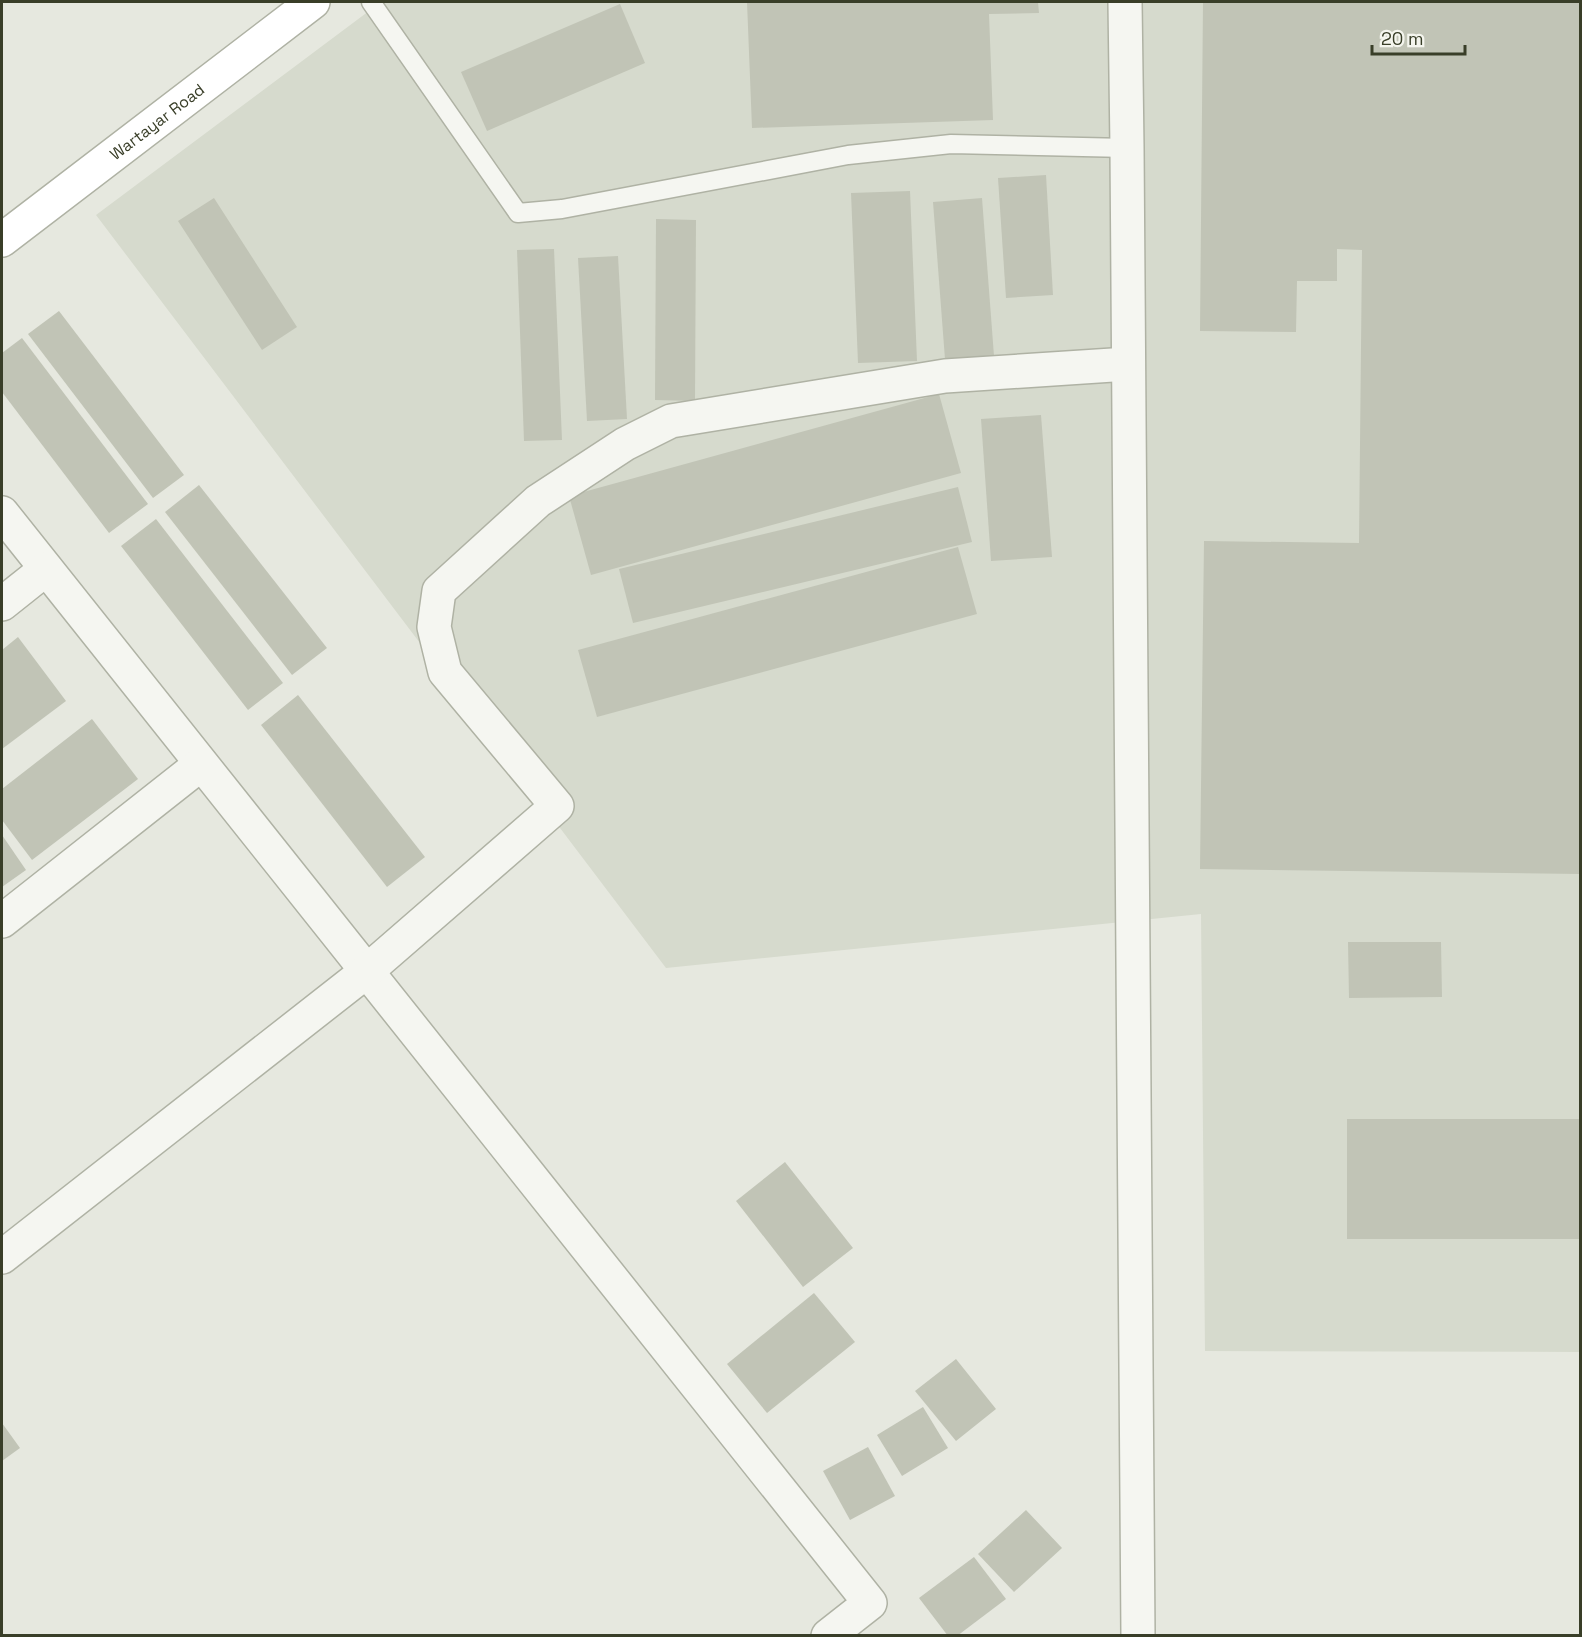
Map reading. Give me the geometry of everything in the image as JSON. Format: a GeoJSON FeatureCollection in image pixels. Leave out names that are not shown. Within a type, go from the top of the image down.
{"type":"FeatureCollection","features":[{"type":"Feature","properties":{"kind":"street","name":"Wartayar Road"},"geometry":{"type":"LineString","coordinates":[[2,240],[313,2]]}},
{"type":"Feature","properties":{"kind":"street"},"geometry":{"type":"LineString","coordinates":[[1125,2],[1138,1635]]}},
{"type":"Feature","properties":{"kind":"street"},"geometry":{"type":"LineString","coordinates":[[2,1257],[367,971],[557,806],[445,672],[434,627],[439,591],[538,501],[625,444],[671,421],[945,376],[1128,364]]}},
{"type":"Feature","properties":{"kind":"street"},"geometry":{"type":"LineString","coordinates":[[2,513],[870,1603],[828,1635]]}},
{"type":"Feature","properties":{"kind":"street"},"geometry":{"type":"LineString","coordinates":[[2,604],[46,569]]}},
{"type":"Feature","properties":{"kind":"street"},"geometry":{"type":"LineString","coordinates":[[2,921],[201,764]]}},
{"type":"Feature","properties":{"kind":"lane"},"geometry":{"type":"LineString","coordinates":[[371,2],[518,213],[562,210],[848,155],[916,147],[951,144],[1127,148]]}},
{"type":"Feature","properties":{"kind":"shaded area"},"geometry":{"type":"Polygon","coordinates":[[[381,2],[1580,2],[1580,1352],[1205,1351],[1201,914],[666,968],[96,215],[381,2]]]}},
{"type":"Feature","properties":{"kind":"building"},"geometry":{"type":"Polygon","coordinates":[[[747,2],[1038,2],[1039,13],[989,14],[993,120],[752,128],[747,2]]]}},
{"type":"Feature","properties":{"kind":"building"},"geometry":{"type":"Polygon","coordinates":[[[1203,2],[1580,2],[1580,874],[1200,869],[1204,541],[1359,543],[1362,250],[1337,249],[1337,281],[1297,281],[1296,332],[1200,331],[1203,2]]]}},
{"type":"Feature","properties":{"kind":"building"},"geometry":{"type":"Polygon","coordinates":[[[620,4],[645,63],[487,131],[461,72],[620,4]]]}},
{"type":"Feature","properties":{"kind":"building"},"geometry":{"type":"Polygon","coordinates":[[[1046,175],[1053,295],[1006,298],[998,178],[1046,175]]]}},
{"type":"Feature","properties":{"kind":"building"},"geometry":{"type":"Polygon","coordinates":[[[910,191],[917,361],[858,363],[851,193],[910,191]]]}},
{"type":"Feature","properties":{"kind":"building"},"geometry":{"type":"Polygon","coordinates":[[[214,198],[297,327],[262,350],[178,221],[214,198]]]}},
{"type":"Feature","properties":{"kind":"building"},"geometry":{"type":"Polygon","coordinates":[[[982,198],[994,356],[945,359],[933,202],[982,198]]]}},
{"type":"Feature","properties":{"kind":"building"},"geometry":{"type":"Polygon","coordinates":[[[656,219],[696,220],[695,401],[655,400],[656,219]]]}},
{"type":"Feature","properties":{"kind":"building"},"geometry":{"type":"Polygon","coordinates":[[[554,249],[562,440],[524,441],[517,250],[554,249]]]}},
{"type":"Feature","properties":{"kind":"building"},"geometry":{"type":"Polygon","coordinates":[[[618,256],[627,419],[587,421],[578,258],[618,256]]]}},
{"type":"Feature","properties":{"kind":"building"},"geometry":{"type":"Polygon","coordinates":[[[59,311],[184,475],[153,498],[28,334],[59,311]]]}},
{"type":"Feature","properties":{"kind":"building"},"geometry":{"type":"Polygon","coordinates":[[[22,338],[148,504],[109,533],[2,392],[2,353],[22,338]]]}},
{"type":"Feature","properties":{"kind":"building"},"geometry":{"type":"Polygon","coordinates":[[[939,394],[961,473],[591,575],[569,496],[939,394]]]}},
{"type":"Feature","properties":{"kind":"building"},"geometry":{"type":"Polygon","coordinates":[[[1041,415],[1052,557],[991,561],[981,419],[1041,415]]]}},
{"type":"Feature","properties":{"kind":"building"},"geometry":{"type":"Polygon","coordinates":[[[199,485],[327,648],[292,675],[165,512],[199,485]]]}},
{"type":"Feature","properties":{"kind":"building"},"geometry":{"type":"Polygon","coordinates":[[[958,487],[972,542],[633,623],[619,569],[958,487]]]}},
{"type":"Feature","properties":{"kind":"building"},"geometry":{"type":"Polygon","coordinates":[[[156,519],[283,683],[248,710],[121,546],[156,519]]]}},
{"type":"Feature","properties":{"kind":"building"},"geometry":{"type":"Polygon","coordinates":[[[958,547],[977,614],[597,717],[578,650],[958,547]]]}},
{"type":"Feature","properties":{"kind":"building"},"geometry":{"type":"Polygon","coordinates":[[[18,637],[66,701],[2,749],[2,650],[18,637]]]}},
{"type":"Feature","properties":{"kind":"building"},"geometry":{"type":"Polygon","coordinates":[[[298,695],[425,857],[387,887],[261,725],[298,695]]]}},
{"type":"Feature","properties":{"kind":"building"},"geometry":{"type":"Polygon","coordinates":[[[92,719],[138,779],[32,860],[2,820],[2,789],[92,719]]]}},
{"type":"Feature","properties":{"kind":"building"},"geometry":{"type":"Polygon","coordinates":[[[2,835],[26,870],[2,887],[2,835]]]}},
{"type":"Feature","properties":{"kind":"building"},"geometry":{"type":"Polygon","coordinates":[[[1348,942],[1441,942],[1442,997],[1349,998],[1348,942]]]}},
{"type":"Feature","properties":{"kind":"building"},"geometry":{"type":"Polygon","coordinates":[[[1347,1119],[1580,1119],[1580,1239],[1347,1239],[1347,1119]]]}},
{"type":"Feature","properties":{"kind":"building"},"geometry":{"type":"Polygon","coordinates":[[[785,1162],[853,1248],[803,1287],[736,1201],[785,1162]]]}},
{"type":"Feature","properties":{"kind":"building"},"geometry":{"type":"Polygon","coordinates":[[[814,1293],[855,1342],[767,1413],[727,1364],[814,1293]]]}},
{"type":"Feature","properties":{"kind":"building"},"geometry":{"type":"Polygon","coordinates":[[[956,1359],[996,1409],[956,1441],[915,1391],[956,1359]]]}},
{"type":"Feature","properties":{"kind":"building"},"geometry":{"type":"Polygon","coordinates":[[[923,1407],[948,1448],[902,1476],[877,1435],[923,1407]]]}},
{"type":"Feature","properties":{"kind":"building"},"geometry":{"type":"Polygon","coordinates":[[[2,1423],[20,1448],[2,1461],[2,1423]]]}},
{"type":"Feature","properties":{"kind":"building"},"geometry":{"type":"Polygon","coordinates":[[[868,1447],[895,1496],[850,1520],[823,1471],[868,1447]]]}},
{"type":"Feature","properties":{"kind":"building"},"geometry":{"type":"Polygon","coordinates":[[[1026,1510],[1062,1548],[1014,1592],[978,1554],[1026,1510]]]}},
{"type":"Feature","properties":{"kind":"building"},"geometry":{"type":"Polygon","coordinates":[[[974,1557],[1006,1599],[957,1636],[948,1636],[919,1598],[974,1557]]]}}]}
